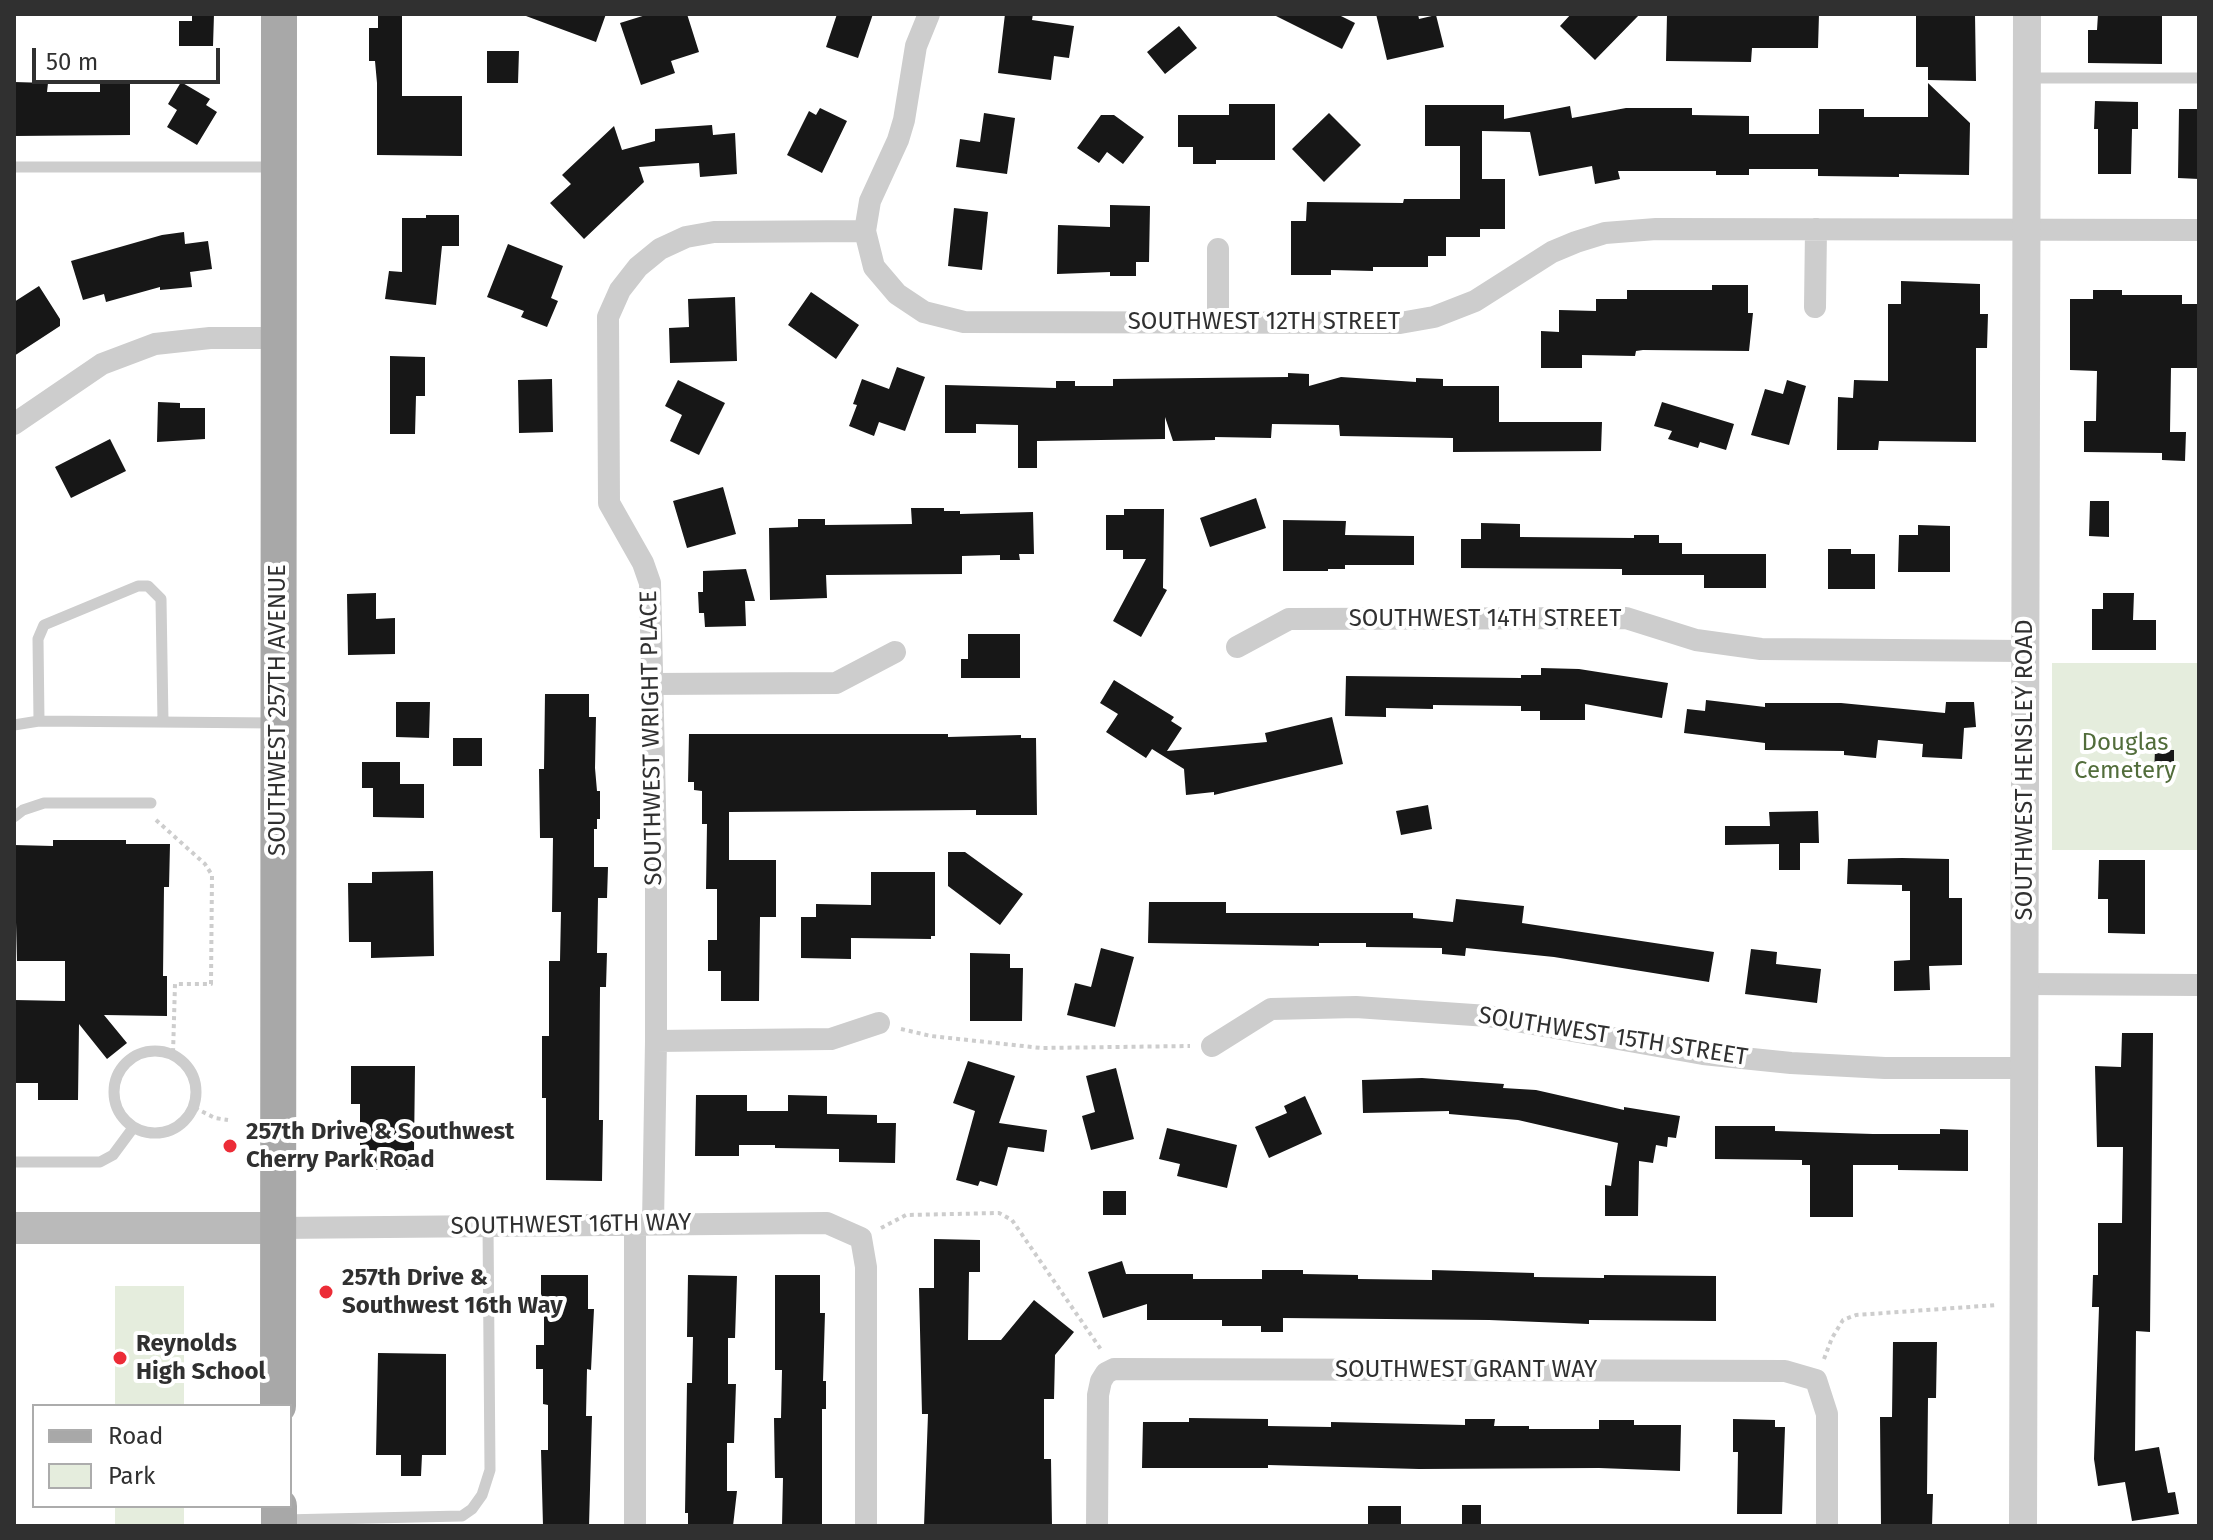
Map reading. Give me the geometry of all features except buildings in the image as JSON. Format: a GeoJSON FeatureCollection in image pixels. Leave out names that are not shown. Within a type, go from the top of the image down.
{"type":"FeatureCollection","features":[{"type":"Feature","properties":{"kind":"main road","name":"SOUTHWEST 257TH AVENUE"},"geometry":{"type":"LineString","coordinates":[[278,1404],[279,14]]}},
{"type":"Feature","properties":{"kind":"main road"},"geometry":{"type":"LineString","coordinates":[[14,1228],[277,1228]]}},
{"type":"Feature","properties":{"kind":"street"},"geometry":{"type":"LineString","coordinates":[[865,231],[870,201],[904,120],[916,46],[929,14]]}},
{"type":"Feature","properties":{"kind":"street","name":"SOUTHWEST HENSLEY ROAD"},"geometry":{"type":"LineString","coordinates":[[2023,1526],[2027,14]]}},
{"type":"Feature","properties":{"kind":"street","name":"SOUTHWEST 12TH STREET"},"geometry":{"type":"LineString","coordinates":[[865,231],[874,267],[897,294],[924,312],[964,322],[1400,323],[1434,317],[1475,301],[1552,252],[1605,233],[1656,229],[2199,230]]}},
{"type":"Feature","properties":{"kind":"street"},"geometry":{"type":"LineString","coordinates":[[1815,307],[1816,229]]}},
{"type":"Feature","properties":{"kind":"street","name":"SOUTHWEST WRIGHT PLACE"},"geometry":{"type":"LineString","coordinates":[[635,1526],[644,1224],[656,1041],[650,583],[643,563],[611,507],[608,492],[608,317],[620,290],[638,267],[660,249],[686,237],[714,232],[865,231]]}},
{"type":"Feature","properties":{"kind":"street"},"geometry":{"type":"LineString","coordinates":[[1218,249],[1218,322]]}},
{"type":"Feature","properties":{"kind":"street"},"geometry":{"type":"LineString","coordinates":[[14,424],[102,364],[155,344],[210,338],[279,338]]}},
{"type":"Feature","properties":{"kind":"street","name":"SOUTHWEST 14TH STREET"},"geometry":{"type":"LineString","coordinates":[[1237,647],[1289,619],[1626,618],[1696,640],[1761,649],[2025,651]]}},
{"type":"Feature","properties":{"kind":"street"},"geometry":{"type":"LineString","coordinates":[[652,684],[836,683],[895,652]]}},
{"type":"Feature","properties":{"kind":"street"},"geometry":{"type":"LineString","coordinates":[[2025,984],[2199,985]]}},
{"type":"Feature","properties":{"kind":"street","name":"SOUTHWEST 15TH STREET"},"geometry":{"type":"LineString","coordinates":[[1212,1046],[1271,1009],[1356,1007],[1488,1016],[1703,1054],[1791,1063],[1885,1068],[2024,1068]]}},
{"type":"Feature","properties":{"kind":"street"},"geometry":{"type":"LineString","coordinates":[[656,1041],[831,1039],[879,1023]]}},
{"type":"Feature","properties":{"kind":"street","name":"SOUTHWEST 16TH WAY"},"geometry":{"type":"LineString","coordinates":[[277,1228],[827,1223],[861,1238]]}},
{"type":"Feature","properties":{"kind":"street"},"geometry":{"type":"LineString","coordinates":[[861,1238],[866,1267],[866,1526]]}},
{"type":"Feature","properties":{"kind":"street"},"geometry":{"type":"LineString","coordinates":[[1097,1526],[1098,1395],[1101,1381],[1106,1373],[1114,1369]]}},
{"type":"Feature","properties":{"kind":"street","name":"SOUTHWEST GRANT WAY"},"geometry":{"type":"LineString","coordinates":[[1114,1369],[1785,1371],[1816,1380]]}},
{"type":"Feature","properties":{"kind":"street"},"geometry":{"type":"LineString","coordinates":[[1816,1380],[1827,1414],[1827,1526]]}},
{"type":"Feature","properties":{"kind":"lane"},"geometry":{"type":"LineString","coordinates":[[2027,78],[2199,78]]}},
{"type":"Feature","properties":{"kind":"lane"},"geometry":{"type":"LineString","coordinates":[[14,167],[279,168]]}},
{"type":"Feature","properties":{"kind":"lane"},"geometry":{"type":"LineString","coordinates":[[39,721],[38,639],[44,625],[138,586],[148,586],[161,599],[163,722]]}},
{"type":"Feature","properties":{"kind":"lane"},"geometry":{"type":"LineString","coordinates":[[14,725],[39,721],[278,723]]}},
{"type":"Feature","properties":{"kind":"lane"},"geometry":{"type":"LineString","coordinates":[[14,817],[23,810],[44,803],[151,803]]}},
{"type":"Feature","properties":{"kind":"lane"},"geometry":{"type":"LineString","coordinates":[[162,1051],[173,1054],[186,1063],[197,1084],[195,1108],[179,1127],[158,1135],[133,1128],[119,1113],[113,1093],[118,1074],[134,1056],[162,1051]]}},
{"type":"Feature","properties":{"kind":"lane"},"geometry":{"type":"LineString","coordinates":[[14,1162],[100,1162],[113,1155],[133,1128]]}},
{"type":"Feature","properties":{"kind":"lane"},"geometry":{"type":"LineString","coordinates":[[279,1517],[462,1516],[472,1509],[482,1495],[490,1470],[488,1225]]}},
{"type":"Feature","properties":{"kind":"path"},"geometry":{"type":"LineString","coordinates":[[151,803],[150,820],[158,821],[205,864],[212,875],[211,984],[175,984],[173,1054]]}},
{"type":"Feature","properties":{"kind":"path"},"geometry":{"type":"LineString","coordinates":[[879,1023],[931,1036],[1041,1048],[1212,1046]]}},
{"type":"Feature","properties":{"kind":"path"},"geometry":{"type":"LineString","coordinates":[[195,1108],[215,1118],[228,1120]]}},
{"type":"Feature","properties":{"kind":"path"},"geometry":{"type":"LineString","coordinates":[[861,1238],[906,1215],[999,1213],[1012,1220],[1114,1369]]}},
{"type":"Feature","properties":{"kind":"path"},"geometry":{"type":"LineString","coordinates":[[1816,1380],[1832,1338],[1843,1320],[1856,1315],[2023,1303]]}},
{"type":"Feature","properties":{"kind":"green space","name":"Douglas Cemetery"},"geometry":{"type":"Polygon","coordinates":[[[2052,663],[2199,663],[2199,850],[2052,850],[2052,663]]]}},
{"type":"Feature","properties":{"kind":"green space"},"geometry":{"type":"Polygon","coordinates":[[[115,1286],[184,1286],[184,1404],[115,1404],[115,1286]]]}},
{"type":"Feature","properties":{"kind":"green space"},"geometry":{"type":"Polygon","coordinates":[[[115,1508],[184,1508],[184,1526],[115,1526],[115,1508]]]}},
{"type":"Feature","properties":{"kind":"place","name":"257th Drive & Southwest Cherry Park Road"},"geometry":{"type":"Point","coordinates":[230,1146]}},
{"type":"Feature","properties":{"kind":"place","name":"257th Drive & Southwest 16th Way"},"geometry":{"type":"Point","coordinates":[326,1292]}},
{"type":"Feature","properties":{"kind":"place","name":"Reynolds High School"},"geometry":{"type":"Point","coordinates":[120,1358]}}]}
